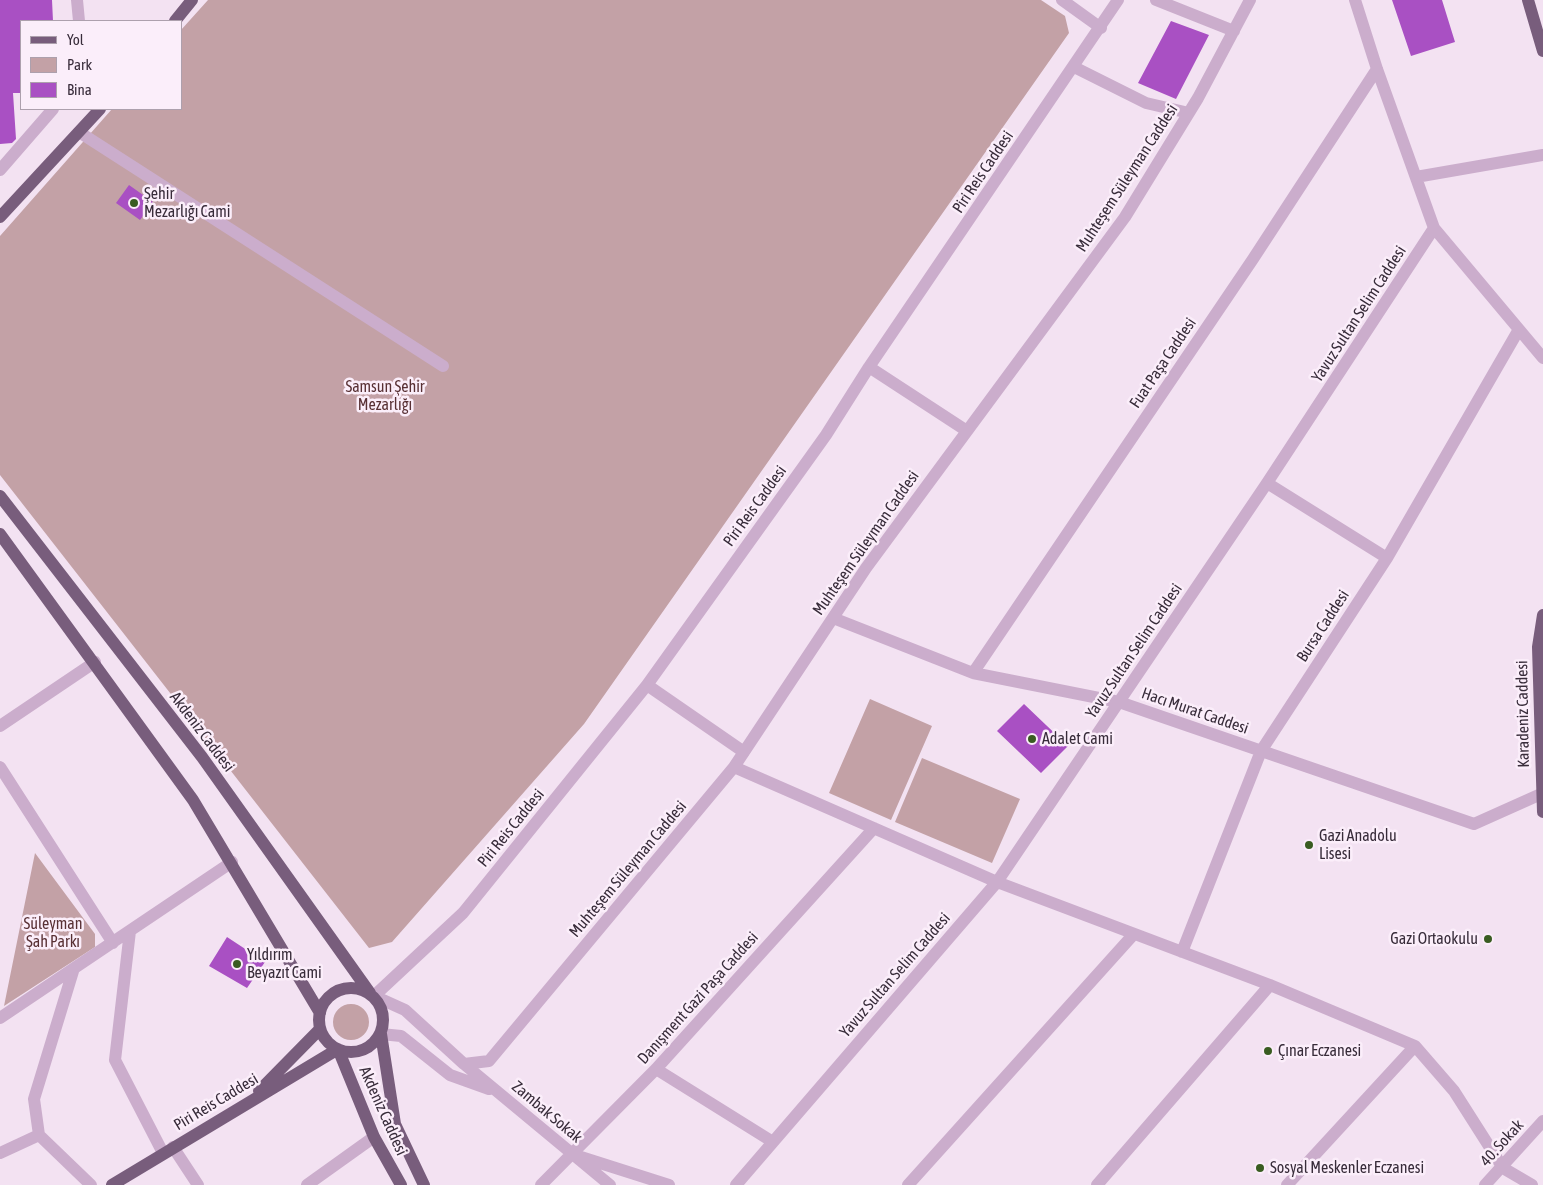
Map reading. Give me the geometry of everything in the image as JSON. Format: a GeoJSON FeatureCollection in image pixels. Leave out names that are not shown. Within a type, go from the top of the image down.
{"type":"FeatureCollection","features":[{"type":"Feature","properties":{"kind":"main road"},"geometry":{"type":"LineString","coordinates":[[175,20],[192,0]]}},
{"type":"Feature","properties":{"kind":"main road"},"geometry":{"type":"LineString","coordinates":[[1528,0],[1543,50]]}},
{"type":"Feature","properties":{"kind":"main road"},"geometry":{"type":"LineString","coordinates":[[0,217],[99,110]]}},
{"type":"Feature","properties":{"kind":"main road","name":"Akdeniz Caddesi"},"geometry":{"type":"LineString","coordinates":[[0,496],[202,758],[372,994]]}},
{"type":"Feature","properties":{"kind":"main road"},"geometry":{"type":"LineString","coordinates":[[0,534],[193,800],[232,862],[320,1013]]}},
{"type":"Feature","properties":{"kind":"main road","name":"Karadeniz Caddesi"},"geometry":{"type":"LineString","coordinates":[[1543,615],[1538,647],[1543,812]]}},
{"type":"Feature","properties":{"kind":"main road"},"geometry":{"type":"LineString","coordinates":[[356,987],[372,994],[384,1014],[380,1034],[366,1049],[355,1052],[338,1049],[325,1040],[320,1029],[320,1013],[327,997],[336,990],[356,987]]}},
{"type":"Feature","properties":{"kind":"main road"},"geometry":{"type":"LineString","coordinates":[[247,1103],[320,1029]]}},
{"type":"Feature","properties":{"kind":"main road","name":"Akdeniz Caddesi"},"geometry":{"type":"LineString","coordinates":[[380,1034],[395,1124],[424,1185]]}},
{"type":"Feature","properties":{"kind":"main road","name":"Akdeniz Caddesi"},"geometry":{"type":"LineString","coordinates":[[338,1049],[374,1137],[401,1185]]}},
{"type":"Feature","properties":{"kind":"main road","name":"Piri Reis Caddesi"},"geometry":{"type":"LineString","coordinates":[[112,1185],[338,1049]]}},
{"type":"Feature","properties":{"kind":"street"},"geometry":{"type":"LineString","coordinates":[[77,0],[79,20]]}},
{"type":"Feature","properties":{"kind":"street"},"geometry":{"type":"LineString","coordinates":[[1062,0],[1101,28]]}},
{"type":"Feature","properties":{"kind":"street","name":"Piri Reis Caddesi"},"geometry":{"type":"LineString","coordinates":[[372,994],[463,913],[647,684],[826,435],[869,367],[1101,28],[1118,0]]}},
{"type":"Feature","properties":{"kind":"street"},"geometry":{"type":"LineString","coordinates":[[1156,0],[1234,31]]}},
{"type":"Feature","properties":{"kind":"street","name":"Muhteşem Süleyman Caddesi"},"geometry":{"type":"LineString","coordinates":[[464,1064],[489,1061],[734,767],[866,568],[1125,217],[1189,113],[1250,0]]}},
{"type":"Feature","properties":{"kind":"street"},"geometry":{"type":"LineString","coordinates":[[1355,0],[1434,228],[1518,331],[1543,358]]}},
{"type":"Feature","properties":{"kind":"street"},"geometry":{"type":"LineString","coordinates":[[1074,67],[1146,103],[1189,113]]}},
{"type":"Feature","properties":{"kind":"street","name":"Fuat Paşa Caddesi"},"geometry":{"type":"LineString","coordinates":[[972,673],[1253,259],[1378,70]]}},
{"type":"Feature","properties":{"kind":"street"},"geometry":{"type":"LineString","coordinates":[[0,170],[52,110]]}},
{"type":"Feature","properties":{"kind":"street"},"geometry":{"type":"LineString","coordinates":[[79,132],[443,366]]}},
{"type":"Feature","properties":{"kind":"street"},"geometry":{"type":"LineString","coordinates":[[1416,177],[1543,155]]}},
{"type":"Feature","properties":{"kind":"street","name":"Yavuz Sultan Selim Caddesi"},"geometry":{"type":"LineString","coordinates":[[736,1185],[997,882],[1267,483],[1434,228]]}},
{"type":"Feature","properties":{"kind":"street","name":"Bursa Caddesi"},"geometry":{"type":"LineString","coordinates":[[1182,952],[1261,751],[1387,558],[1518,331]]}},
{"type":"Feature","properties":{"kind":"street"},"geometry":{"type":"LineString","coordinates":[[869,367],[967,431]]}},
{"type":"Feature","properties":{"kind":"street"},"geometry":{"type":"LineString","coordinates":[[1267,483],[1387,558]]}},
{"type":"Feature","properties":{"kind":"street","name":"Hacı Murat Caddesi"},"geometry":{"type":"LineString","coordinates":[[832,618],[972,673],[1119,702],[1474,824],[1542,794]]}},
{"type":"Feature","properties":{"kind":"street"},"geometry":{"type":"LineString","coordinates":[[0,726],[94,662]]}},
{"type":"Feature","properties":{"kind":"street"},"geometry":{"type":"LineString","coordinates":[[647,684],[744,752]]}},
{"type":"Feature","properties":{"kind":"street"},"geometry":{"type":"LineString","coordinates":[[734,767],[997,882],[1270,985],[1415,1046],[1454,1091],[1503,1168],[1532,1185]]}},
{"type":"Feature","properties":{"kind":"street"},"geometry":{"type":"LineString","coordinates":[[0,768],[113,943]]}},
{"type":"Feature","properties":{"kind":"street","name":"Danışment Gazi Paşa Caddesi"},"geometry":{"type":"LineString","coordinates":[[541,1185],[656,1069],[874,828]]}},
{"type":"Feature","properties":{"kind":"street"},"geometry":{"type":"LineString","coordinates":[[0,1018],[232,862]]}},
{"type":"Feature","properties":{"kind":"street"},"geometry":{"type":"LineString","coordinates":[[130,931],[115,1060],[168,1150],[198,1185]]}},
{"type":"Feature","properties":{"kind":"street"},"geometry":{"type":"LineString","coordinates":[[908,1185],[1133,934]]}},
{"type":"Feature","properties":{"kind":"street"},"geometry":{"type":"LineString","coordinates":[[74,968],[34,1099],[39,1135],[91,1185]]}},
{"type":"Feature","properties":{"kind":"street"},"geometry":{"type":"LineString","coordinates":[[1097,1185],[1270,985]]}},
{"type":"Feature","properties":{"kind":"street","name":"Zambak Sokak"},"geometry":{"type":"LineString","coordinates":[[372,994],[405,1010],[464,1064],[610,1185]]}},
{"type":"Feature","properties":{"kind":"street"},"geometry":{"type":"LineString","coordinates":[[380,1034],[401,1036],[450,1075],[498,1093]]}},
{"type":"Feature","properties":{"kind":"street"},"geometry":{"type":"LineString","coordinates":[[1287,1185],[1415,1046]]}},
{"type":"Feature","properties":{"kind":"street"},"geometry":{"type":"LineString","coordinates":[[656,1069],[773,1142]]}},
{"type":"Feature","properties":{"kind":"street","name":"40. Sokak"},"geometry":{"type":"LineString","coordinates":[[1486,1185],[1543,1121]]}},
{"type":"Feature","properties":{"kind":"street"},"geometry":{"type":"LineString","coordinates":[[0,1153],[39,1135]]}},
{"type":"Feature","properties":{"kind":"street"},"geometry":{"type":"LineString","coordinates":[[307,1185],[374,1137]]}},
{"type":"Feature","properties":{"kind":"street"},"geometry":{"type":"LineString","coordinates":[[572,1154],[669,1185]]}},
{"type":"Feature","properties":{"kind":"green space","name":"Samsun Şehir Mezarlığı"},"geometry":{"type":"Polygon","coordinates":[[[208,0],[1041,0],[1065,16],[1069,33],[584,724],[392,942],[369,948],[0,475],[0,236],[111,110],[182,110],[182,29],[208,0]]]}},
{"type":"Feature","properties":{"kind":"green space"},"geometry":{"type":"Polygon","coordinates":[[[870,699],[932,726],[891,820],[829,793],[870,699]]]}},
{"type":"Feature","properties":{"kind":"green space"},"geometry":{"type":"Polygon","coordinates":[[[922,758],[1020,799],[992,863],[895,822],[922,758]]]}},
{"type":"Feature","properties":{"kind":"green space","name":"Süleyman Şah Parkı"},"geometry":{"type":"Polygon","coordinates":[[[35,853],[95,934],[95,947],[4,1006],[35,853]]]}},
{"type":"Feature","properties":{"kind":"green space"},"geometry":{"type":"Polygon","coordinates":[[[351,1004],[363,1010],[369,1022],[363,1034],[351,1040],[339,1034],[333,1022],[339,1010],[351,1004]]]}},
{"type":"Feature","properties":{"kind":"building"},"geometry":{"type":"Polygon","coordinates":[[[0,0],[52,0],[53,20],[20,20],[20,93],[13,93],[16,139],[12,143],[0,144],[0,0]]]}},
{"type":"Feature","properties":{"kind":"building"},"geometry":{"type":"Polygon","coordinates":[[[1392,0],[1442,0],[1455,42],[1411,56],[1392,0]]]}},
{"type":"Feature","properties":{"kind":"building"},"geometry":{"type":"Polygon","coordinates":[[[1171,21],[1209,35],[1176,99],[1138,83],[1171,21]]]}},
{"type":"Feature","properties":{"kind":"building","name":"Şehir Mezarlığı Cami"},"geometry":{"type":"Polygon","coordinates":[[[129,185],[153,202],[140,220],[116,203],[129,185]]]}},
{"type":"Feature","properties":{"kind":"building","name":"Adalet Cami"},"geometry":{"type":"Polygon","coordinates":[[[1024,704],[1068,746],[1041,773],[997,731],[1024,704]]]}},
{"type":"Feature","properties":{"kind":"building","name":"Yıldırım Beyazıt Cami"},"geometry":{"type":"Polygon","coordinates":[[[227,937],[265,962],[247,988],[209,966],[227,937]]]}},
{"type":"Feature","properties":{"kind":"place","name":"Şehir Mezarlığı Cami"},"geometry":{"type":"Point","coordinates":[134,203]}},
{"type":"Feature","properties":{"kind":"place","name":"Adalet Cami"},"geometry":{"type":"Point","coordinates":[1032,739]}},
{"type":"Feature","properties":{"kind":"place","name":"Gazi Anadolu Lisesi"},"geometry":{"type":"Point","coordinates":[1309,845]}},
{"type":"Feature","properties":{"kind":"place","name":"Gazi Ortaokulu"},"geometry":{"type":"Point","coordinates":[1488,939]}},
{"type":"Feature","properties":{"kind":"place","name":"Yıldırım Beyazıt Cami"},"geometry":{"type":"Point","coordinates":[237,964]}},
{"type":"Feature","properties":{"kind":"place","name":"Çınar Eczanesi"},"geometry":{"type":"Point","coordinates":[1268,1051]}},
{"type":"Feature","properties":{"kind":"place","name":"Sosyal Meskenler Eczanesi"},"geometry":{"type":"Point","coordinates":[1260,1168]}}]}
